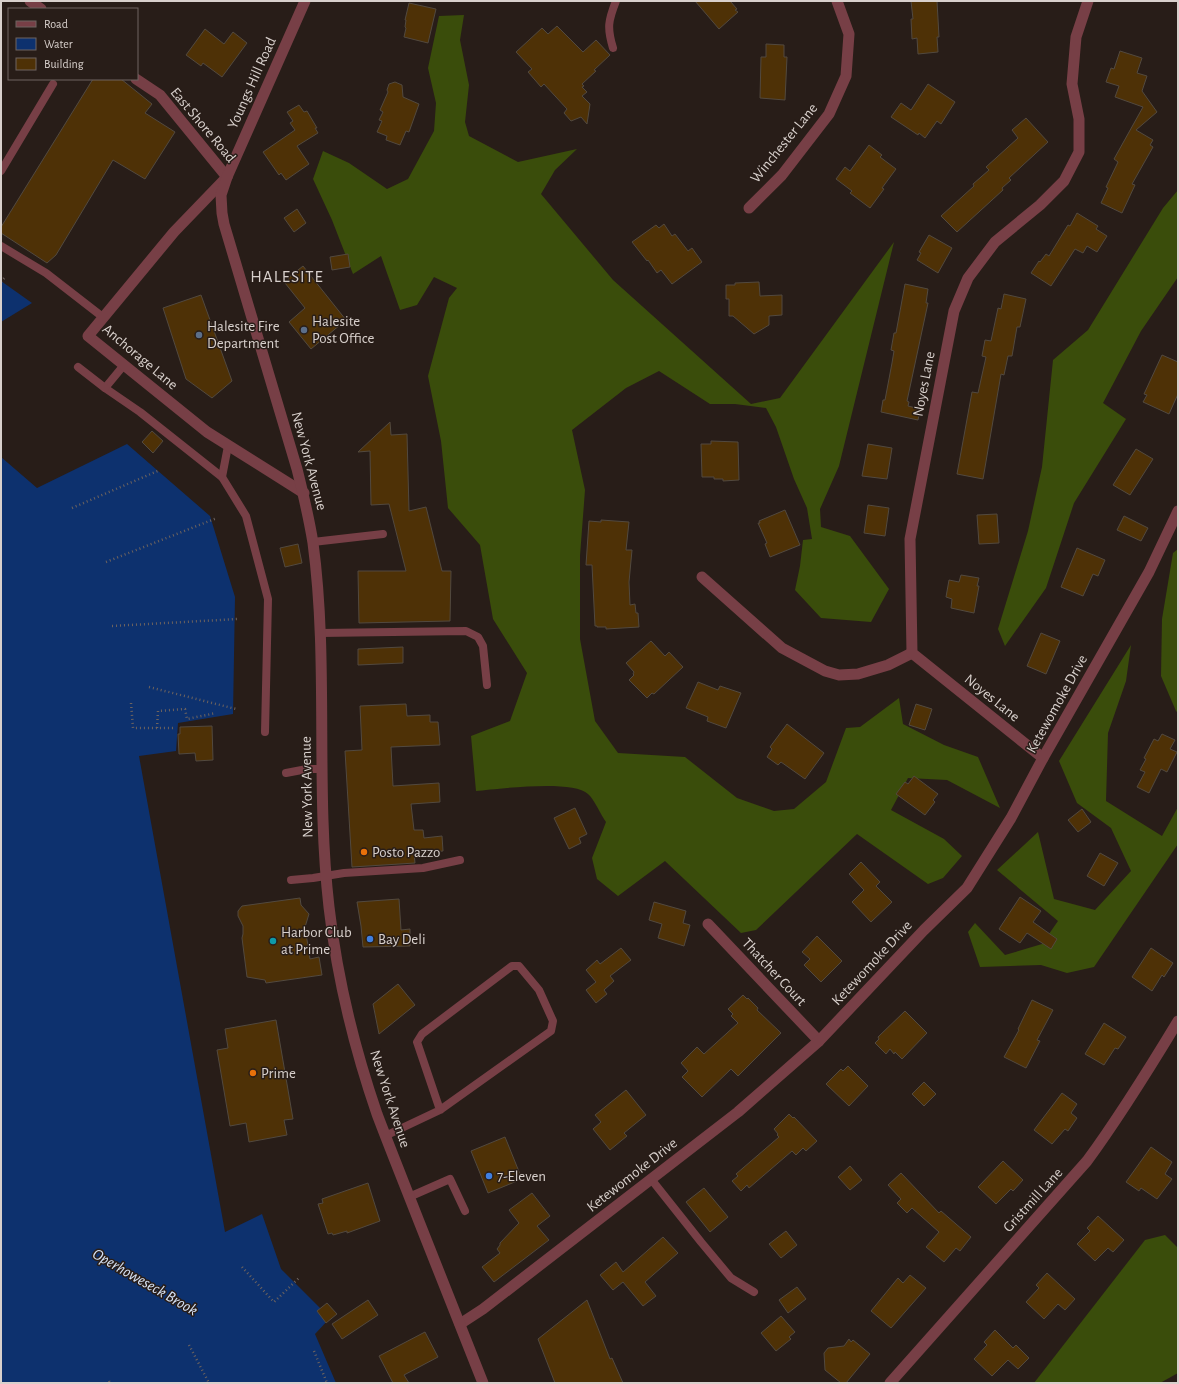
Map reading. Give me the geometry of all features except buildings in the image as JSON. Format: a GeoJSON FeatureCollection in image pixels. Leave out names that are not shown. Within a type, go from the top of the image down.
{"type":"FeatureCollection","features":[{"type":"Feature","properties":{"kind":"street"},"geometry":{"type":"LineString","coordinates":[[30,1],[40,8]]}},
{"type":"Feature","properties":{"kind":"street","name":"Youngs Hill Road"},"geometry":{"type":"LineString","coordinates":[[226,177],[304,1]]}},
{"type":"Feature","properties":{"kind":"street","name":"Winchester Lane"},"geometry":{"type":"LineString","coordinates":[[748,208],[782,175],[829,114],[846,76],[849,34],[837,1]]}},
{"type":"Feature","properties":{"kind":"street","name":"Noyes Lane"},"geometry":{"type":"LineString","coordinates":[[1043,758],[912,653],[910,539],[954,311],[968,278],[995,242],[1040,204],[1064,181],[1079,152],[1079,119],[1072,84],[1076,37],[1088,1]]}},
{"type":"Feature","properties":{"kind":"street","name":"East Shore Road"},"geometry":{"type":"LineString","coordinates":[[138,80],[160,95],[226,177]]}},
{"type":"Feature","properties":{"kind":"street","name":"Anchorage Lane"},"geometry":{"type":"LineString","coordinates":[[226,177],[174,232],[88,336],[207,432],[304,493]]}},
{"type":"Feature","properties":{"kind":"street","name":"New York Avenue"},"geometry":{"type":"LineString","coordinates":[[226,177],[221,195],[224,224],[304,493],[313,542],[318,590],[320,633],[324,850],[332,935],[343,990],[356,1045],[377,1112],[483,1383]]}},
{"type":"Feature","properties":{"kind":"street","name":"Ketewomoke Drive"},"geometry":{"type":"LineString","coordinates":[[460,1324],[483,1309],[738,1112],[819,1041],[924,930],[967,888],[1011,818],[1043,758],[1149,572],[1178,511]]}},
{"type":"Feature","properties":{"kind":"street"},"geometry":{"type":"LineString","coordinates":[[702,577],[782,648],[825,671],[839,675],[858,674],[888,665],[912,653]]}},
{"type":"Feature","properties":{"kind":"street","name":"Thatcher Court"},"geometry":{"type":"LineString","coordinates":[[708,924],[819,1041]]}},
{"type":"Feature","properties":{"kind":"street","name":"Gristmill Lane"},"geometry":{"type":"LineString","coordinates":[[890,1383],[1087,1161],[1135,1090],[1178,1021]]}},
{"type":"Feature","properties":{"kind":"lane"},"geometry":{"type":"LineString","coordinates":[[613,48],[609,32],[610,17],[616,1]]}},
{"type":"Feature","properties":{"kind":"lane"},"geometry":{"type":"LineString","coordinates":[[1,172],[53,84]]}},
{"type":"Feature","properties":{"kind":"lane"},"geometry":{"type":"LineString","coordinates":[[1,246],[46,273],[104,318]]}},
{"type":"Feature","properties":{"kind":"lane"},"geometry":{"type":"LineString","coordinates":[[106,388],[124,365]]}},
{"type":"Feature","properties":{"kind":"lane"},"geometry":{"type":"LineString","coordinates":[[78,367],[140,412],[222,476],[246,516],[268,599],[265,732]]}},
{"type":"Feature","properties":{"kind":"lane"},"geometry":{"type":"LineString","coordinates":[[222,476],[228,446]]}},
{"type":"Feature","properties":{"kind":"lane"},"geometry":{"type":"LineString","coordinates":[[313,542],[383,534]]}},
{"type":"Feature","properties":{"kind":"lane"},"geometry":{"type":"LineString","coordinates":[[320,633],[466,631],[478,637],[483,646],[487,685]]}},
{"type":"Feature","properties":{"kind":"lane"},"geometry":{"type":"LineString","coordinates":[[286,773],[307,769],[322,769]]}},
{"type":"Feature","properties":{"kind":"lane"},"geometry":{"type":"LineString","coordinates":[[291,880],[344,873],[423,868],[460,860]]}},
{"type":"Feature","properties":{"kind":"lane"},"geometry":{"type":"LineString","coordinates":[[386,1136],[440,1110],[551,1031],[553,1021],[539,990],[519,966],[512,966],[422,1034],[417,1042],[440,1110]]}},
{"type":"Feature","properties":{"kind":"lane"},"geometry":{"type":"LineString","coordinates":[[410,1198],[450,1179],[465,1211]]}},
{"type":"Feature","properties":{"kind":"lane"},"geometry":{"type":"LineString","coordinates":[[652,1179],[731,1278],[754,1292]]}},
{"type":"Feature","properties":{"kind":"path"},"geometry":{"type":"LineString","coordinates":[[1,282],[5,277]]}},
{"type":"Feature","properties":{"kind":"path"},"geometry":{"type":"LineString","coordinates":[[72,508],[160,470]]}},
{"type":"Feature","properties":{"kind":"path"},"geometry":{"type":"LineString","coordinates":[[106,562],[217,518]]}},
{"type":"Feature","properties":{"kind":"path"},"geometry":{"type":"LineString","coordinates":[[112,626],[238,619]]}},
{"type":"Feature","properties":{"kind":"path"},"geometry":{"type":"LineString","coordinates":[[149,687],[236,709]]}},
{"type":"Feature","properties":{"kind":"path"},"geometry":{"type":"LineString","coordinates":[[131,703],[133,728],[174,728]]}},
{"type":"Feature","properties":{"kind":"path"},"geometry":{"type":"LineString","coordinates":[[157,728],[158,711],[185,709],[187,719],[216,713]]}},
{"type":"Feature","properties":{"kind":"path"},"geometry":{"type":"LineString","coordinates":[[242,1267],[274,1302],[300,1277]]}},
{"type":"Feature","properties":{"kind":"path"},"geometry":{"type":"LineString","coordinates":[[189,1345],[209,1383]]}},
{"type":"Feature","properties":{"kind":"path"},"geometry":{"type":"LineString","coordinates":[[314,1351],[327,1383]]}},
{"type":"Feature","properties":{"kind":"green space"},"geometry":{"type":"Polygon","coordinates":[[[464,15],[460,40],[469,85],[465,122],[469,136],[518,162],[577,149],[555,170],[541,194],[613,280],[751,404],[780,398],[894,242],[839,466],[820,509],[821,527],[850,536],[889,589],[871,622],[821,618],[795,590],[803,540],[812,539],[807,508],[794,479],[776,427],[766,408],[735,404],[710,404],[659,371],[626,388],[572,430],[585,490],[580,556],[580,639],[595,721],[618,753],[685,757],[737,798],[774,811],[794,809],[826,782],[846,728],[860,727],[899,698],[903,724],[944,745],[978,757],[1000,808],[947,780],[908,778],[891,810],[944,839],[962,856],[943,878],[928,884],[857,834],[756,930],[741,933],[665,861],[618,896],[597,879],[592,858],[606,822],[590,796],[580,789],[535,786],[476,791],[471,736],[510,721],[527,673],[493,619],[480,545],[448,508],[441,441],[428,376],[449,298],[457,288],[434,277],[417,305],[400,310],[381,256],[353,274],[332,220],[313,179],[323,151],[349,163],[387,189],[408,179],[434,131],[436,103],[428,68],[439,16],[464,15]]]}},
{"type":"Feature","properties":{"kind":"green space"},"geometry":{"type":"Polygon","coordinates":[[[1178,190],[1178,277],[1141,331],[1103,403],[1126,419],[1074,503],[1046,588],[1005,646],[998,629],[1028,531],[1042,467],[1053,360],[1088,330],[1163,208],[1178,190]]]}},
{"type":"Feature","properties":{"kind":"green space"},"geometry":{"type":"Polygon","coordinates":[[[1178,549],[1178,713],[1161,676],[1162,619],[1173,553],[1178,549]]]}},
{"type":"Feature","properties":{"kind":"green space"},"geometry":{"type":"Polygon","coordinates":[[[1131,645],[1126,681],[1108,733],[1106,801],[1162,836],[1178,807],[1178,844],[1094,967],[1067,973],[1041,965],[980,967],[968,932],[975,923],[1005,955],[1042,944],[1058,921],[997,870],[1038,832],[1054,899],[1095,910],[1131,871],[1111,828],[1077,803],[1059,761],[1131,645]]]}},
{"type":"Feature","properties":{"kind":"green space"},"geometry":{"type":"Polygon","coordinates":[[[1165,1235],[1178,1248],[1178,1373],[1160,1383],[1034,1383],[1145,1240],[1165,1235]]]}},
{"type":"Feature","properties":{"kind":"water"},"geometry":{"type":"Polygon","coordinates":[[[1,281],[32,303],[1,322],[1,281]]]}},
{"type":"Feature","properties":{"kind":"water","name":"Operhoweseck Brook"},"geometry":{"type":"Polygon","coordinates":[[[127,444],[210,516],[235,597],[233,714],[178,723],[176,751],[139,756],[225,1232],[262,1214],[281,1269],[330,1318],[315,1334],[336,1383],[1,1383],[1,457],[37,488],[127,444]]]}},
{"type":"Feature","properties":{"kind":"place","name":"Halesite Post Office"},"geometry":{"type":"Point","coordinates":[304,330]}},
{"type":"Feature","properties":{"kind":"place","name":"Halesite Fire Department"},"geometry":{"type":"Point","coordinates":[199,335]}},
{"type":"Feature","properties":{"kind":"place","name":"Posto Pazzo"},"geometry":{"type":"Point","coordinates":[364,852]}},
{"type":"Feature","properties":{"kind":"place","name":"Bay Deli"},"geometry":{"type":"Point","coordinates":[370,939]}},
{"type":"Feature","properties":{"kind":"place","name":"Harbor Club at Prime"},"geometry":{"type":"Point","coordinates":[273,941]}},
{"type":"Feature","properties":{"kind":"place","name":"Prime"},"geometry":{"type":"Point","coordinates":[253,1073]}},
{"type":"Feature","properties":{"kind":"place","name":"7-Eleven"},"geometry":{"type":"Point","coordinates":[489,1176]}},
{"type":"Feature","properties":{"kind":"district","name":"HALESITE"},"geometry":{"type":"Point","coordinates":[287,276]}}]}
